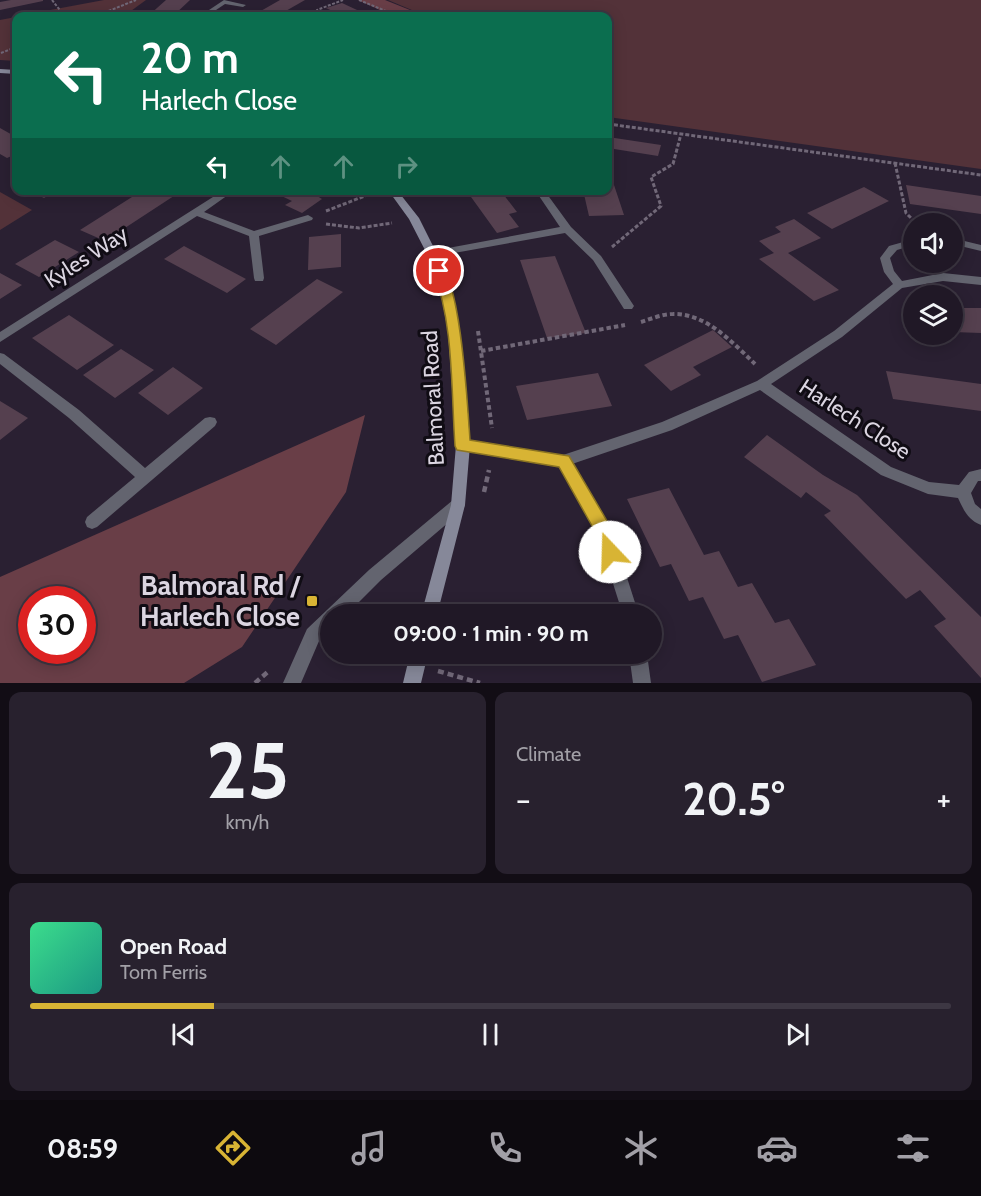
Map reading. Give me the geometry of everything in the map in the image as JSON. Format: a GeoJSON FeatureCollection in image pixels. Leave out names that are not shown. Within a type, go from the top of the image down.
{"type":"FeatureCollection","features":[{"type":"Feature","properties":{"kind":"street"},"geometry":{"type":"LineString","coordinates":[[209,12],[226,1],[243,5]]}},
{"type":"Feature","properties":{"kind":"street","name":"Kyles Way"},"geometry":{"type":"LineString","coordinates":[[0,338],[223,195]]}},
{"type":"Feature","properties":{"kind":"street","name":"Balmoral Road"},"geometry":{"type":"LineString","coordinates":[[396,195],[414,218],[432,254],[446,289],[454,332],[463,446],[458,505],[432,604]]}},
{"type":"Feature","properties":{"kind":"street"},"geometry":{"type":"LineString","coordinates":[[543,195],[567,229],[597,258],[628,306]]}},
{"type":"Feature","properties":{"kind":"street"},"geometry":{"type":"LineString","coordinates":[[196,212],[255,234],[308,218]]}},
{"type":"Feature","properties":{"kind":"street"},"geometry":{"type":"LineString","coordinates":[[432,254],[567,229]]}},
{"type":"Feature","properties":{"kind":"street"},"geometry":{"type":"LineString","coordinates":[[255,234],[259,278]]}},
{"type":"Feature","properties":{"kind":"street"},"geometry":{"type":"LineString","coordinates":[[963,244],[981,248]]}},
{"type":"Feature","properties":{"kind":"street"},"geometry":{"type":"LineString","coordinates":[[899,285],[889,272],[885,258],[893,248],[903,245]]}},
{"type":"Feature","properties":{"kind":"street","name":"Harlech Close"},"geometry":{"type":"LineString","coordinates":[[463,446],[564,461],[667,426],[766,381],[838,333],[899,285],[943,277],[981,281]]}},
{"type":"Feature","properties":{"kind":"street"},"geometry":{"type":"LineString","coordinates":[[0,357],[74,414],[145,477]]}},
{"type":"Feature","properties":{"kind":"street","name":"Harlech Close"},"geometry":{"type":"LineString","coordinates":[[766,381],[886,471],[928,488],[963,492]]}},
{"type":"Feature","properties":{"kind":"street"},"geometry":{"type":"LineString","coordinates":[[92,522],[210,422]]}},
{"type":"Feature","properties":{"kind":"street"},"geometry":{"type":"LineString","coordinates":[[564,461],[604,531],[627,604]]}},
{"type":"Feature","properties":{"kind":"street"},"geometry":{"type":"LineString","coordinates":[[981,475],[974,476],[963,492],[970,508],[981,518]]}},
{"type":"Feature","properties":{"kind":"street"},"geometry":{"type":"LineString","coordinates":[[345,604],[375,575],[458,505]]}},
{"type":"Feature","properties":{"kind":"street"},"geometry":{"type":"LineString","coordinates":[[292,683],[313,635],[320,628]]}},
{"type":"Feature","properties":{"kind":"street"},"geometry":{"type":"LineString","coordinates":[[412,683],[417,664]]}},
{"type":"Feature","properties":{"kind":"street"},"geometry":{"type":"LineString","coordinates":[[639,664],[642,683]]}},
{"type":"Feature","properties":{"kind":"path"},"geometry":{"type":"LineString","coordinates":[[52,0],[61,12]]}},
{"type":"Feature","properties":{"kind":"path"},"geometry":{"type":"LineString","coordinates":[[106,12],[136,0]]}},
{"type":"Feature","properties":{"kind":"path"},"geometry":{"type":"LineString","coordinates":[[320,12],[317,10],[343,0]]}},
{"type":"Feature","properties":{"kind":"path"},"geometry":{"type":"LineString","coordinates":[[359,0],[388,12]]}},
{"type":"Feature","properties":{"kind":"path"},"geometry":{"type":"LineString","coordinates":[[612,125],[981,175]]}},
{"type":"Feature","properties":{"kind":"path"},"geometry":{"type":"LineString","coordinates":[[597,258],[661,206],[651,177],[674,164],[681,134]]}},
{"type":"Feature","properties":{"kind":"path"},"geometry":{"type":"LineString","coordinates":[[895,164],[906,213]]}},
{"type":"Feature","properties":{"kind":"path"},"geometry":{"type":"LineString","coordinates":[[308,218],[366,195]]}},
{"type":"Feature","properties":{"kind":"path"},"geometry":{"type":"LineString","coordinates":[[308,218],[344,229],[378,227],[414,218]]}},
{"type":"Feature","properties":{"kind":"path"},"geometry":{"type":"LineString","coordinates":[[628,306],[641,322]]}},
{"type":"Feature","properties":{"kind":"path"},"geometry":{"type":"LineString","coordinates":[[481,351],[589,333],[673,314],[693,317],[708,323],[766,381]]}},
{"type":"Feature","properties":{"kind":"path"},"geometry":{"type":"LineString","coordinates":[[438,671],[480,683]]}},
{"type":"Feature","properties":{"kind":"shaded area"},"geometry":{"type":"Polygon","coordinates":[[[104,0],[146,0],[130,12],[40,12],[104,0]]]}},
{"type":"Feature","properties":{"kind":"shaded area"},"geometry":{"type":"Polygon","coordinates":[[[358,0],[385,0],[415,12],[384,12],[358,0]]]}},
{"type":"Feature","properties":{"kind":"shaded area"},"geometry":{"type":"Polygon","coordinates":[[[388,0],[981,0],[981,169],[612,118],[612,12],[416,12],[388,0]]]}},
{"type":"Feature","properties":{"kind":"shaded area"},"geometry":{"type":"Polygon","coordinates":[[[12,18],[12,61],[0,60],[0,20],[12,18]]]}},
{"type":"Feature","properties":{"kind":"shaded area"},"geometry":{"type":"Polygon","coordinates":[[[0,192],[32,210],[0,230],[0,192]]]}},
{"type":"Feature","properties":{"kind":"shaded area"},"geometry":{"type":"Polygon","coordinates":[[[365,415],[346,492],[242,647],[184,683],[0,683],[0,577],[365,415]]]}},
{"type":"Feature","properties":{"kind":"building"},"geometry":{"type":"Polygon","coordinates":[[[166,0],[190,0],[177,12],[152,12],[166,0]]]}},
{"type":"Feature","properties":{"kind":"building"},"geometry":{"type":"Polygon","coordinates":[[[280,0],[305,0],[284,12],[259,12],[280,0]]]}},
{"type":"Feature","properties":{"kind":"building"},"geometry":{"type":"Polygon","coordinates":[[[43,1],[0,10],[0,2],[43,1]]]}},
{"type":"Feature","properties":{"kind":"building"},"geometry":{"type":"Polygon","coordinates":[[[342,3],[361,12],[334,12],[326,8],[342,3]]]}},
{"type":"Feature","properties":{"kind":"building"},"geometry":{"type":"Polygon","coordinates":[[[0,128],[12,135],[12,156],[7,158],[0,154],[0,128]]]}},
{"type":"Feature","properties":{"kind":"building"},"geometry":{"type":"Polygon","coordinates":[[[612,138],[661,145],[658,156],[612,149],[612,138]]]}},
{"type":"Feature","properties":{"kind":"building"},"geometry":{"type":"Polygon","coordinates":[[[612,179],[624,215],[589,216],[584,195],[612,195],[612,179]]]}},
{"type":"Feature","properties":{"kind":"building"},"geometry":{"type":"Polygon","coordinates":[[[906,185],[981,196],[981,214],[910,204],[906,185]]]}},
{"type":"Feature","properties":{"kind":"building"},"geometry":{"type":"Polygon","coordinates":[[[864,187],[889,201],[832,229],[807,213],[864,187]]]}},
{"type":"Feature","properties":{"kind":"building"},"geometry":{"type":"Polygon","coordinates":[[[135,195],[175,195],[105,241],[80,230],[135,195]]]}},
{"type":"Feature","properties":{"kind":"building"},"geometry":{"type":"Polygon","coordinates":[[[279,195],[315,195],[322,199],[302,213],[285,205],[292,201],[279,195]]]}},
{"type":"Feature","properties":{"kind":"building"},"geometry":{"type":"Polygon","coordinates":[[[470,195],[504,195],[517,212],[509,214],[519,227],[497,233],[470,195]]]}},
{"type":"Feature","properties":{"kind":"building"},"geometry":{"type":"Polygon","coordinates":[[[794,219],[821,238],[788,253],[839,290],[814,301],[759,259],[774,253],[759,241],[781,232],[775,227],[794,219]]]}},
{"type":"Feature","properties":{"kind":"building"},"geometry":{"type":"Polygon","coordinates":[[[341,234],[341,267],[308,270],[309,237],[341,234]]]}},
{"type":"Feature","properties":{"kind":"building"},"geometry":{"type":"Polygon","coordinates":[[[55,240],[79,252],[39,277],[15,264],[55,240]]]}},
{"type":"Feature","properties":{"kind":"building"},"geometry":{"type":"Polygon","coordinates":[[[184,246],[246,279],[227,293],[164,259],[184,246]]]}},
{"type":"Feature","properties":{"kind":"building"},"geometry":{"type":"Polygon","coordinates":[[[555,256],[586,333],[547,338],[520,260],[555,256]]]}},
{"type":"Feature","properties":{"kind":"building"},"geometry":{"type":"Polygon","coordinates":[[[0,273],[22,285],[0,299],[0,273]]]}},
{"type":"Feature","properties":{"kind":"building"},"geometry":{"type":"Polygon","coordinates":[[[317,279],[343,292],[276,345],[250,329],[317,279]]]}},
{"type":"Feature","properties":{"kind":"building"},"geometry":{"type":"Polygon","coordinates":[[[963,308],[981,308],[981,333],[963,332],[963,308]]]}},
{"type":"Feature","properties":{"kind":"building"},"geometry":{"type":"Polygon","coordinates":[[[69,315],[114,345],[77,370],[32,338],[69,315]]]}},
{"type":"Feature","properties":{"kind":"building"},"geometry":{"type":"Polygon","coordinates":[[[713,330],[732,347],[693,367],[701,375],[671,391],[644,365],[713,330]]]}},
{"type":"Feature","properties":{"kind":"building"},"geometry":{"type":"Polygon","coordinates":[[[121,349],[154,370],[115,398],[83,375],[121,349]]]}},
{"type":"Feature","properties":{"kind":"building"},"geometry":{"type":"Polygon","coordinates":[[[173,367],[203,388],[168,415],[138,393],[173,367]]]}},
{"type":"Feature","properties":{"kind":"building"},"geometry":{"type":"Polygon","coordinates":[[[886,371],[981,384],[981,411],[893,399],[886,371]]]}},
{"type":"Feature","properties":{"kind":"building"},"geometry":{"type":"Polygon","coordinates":[[[598,373],[612,406],[527,420],[516,386],[598,373]]]}},
{"type":"Feature","properties":{"kind":"building"},"geometry":{"type":"Polygon","coordinates":[[[0,401],[28,418],[0,440],[0,401]]]}},
{"type":"Feature","properties":{"kind":"building"},"geometry":{"type":"Polygon","coordinates":[[[767,435],[823,475],[857,495],[981,617],[981,678],[934,626],[946,619],[920,590],[906,599],[824,515],[831,511],[806,492],[801,498],[744,457],[767,435]]]}},
{"type":"Feature","properties":{"kind":"building"},"geometry":{"type":"Polygon","coordinates":[[[669,488],[704,555],[719,551],[738,587],[752,583],[775,623],[789,619],[816,665],[762,682],[738,635],[724,639],[703,597],[689,601],[671,564],[660,567],[627,499],[669,488]]]}},
{"type":"Feature","properties":{"kind":"place","name":"Balmoral Rd / Harlech Close"},"geometry":{"type":"Point","coordinates":[312,601]}},
{"type":"Feature","properties":{"kind":"route"},"geometry":{"type":"LineString","coordinates":[[439,271],[446,289],[454,332],[463,446],[564,461],[604,531],[610,552]]}}]}
